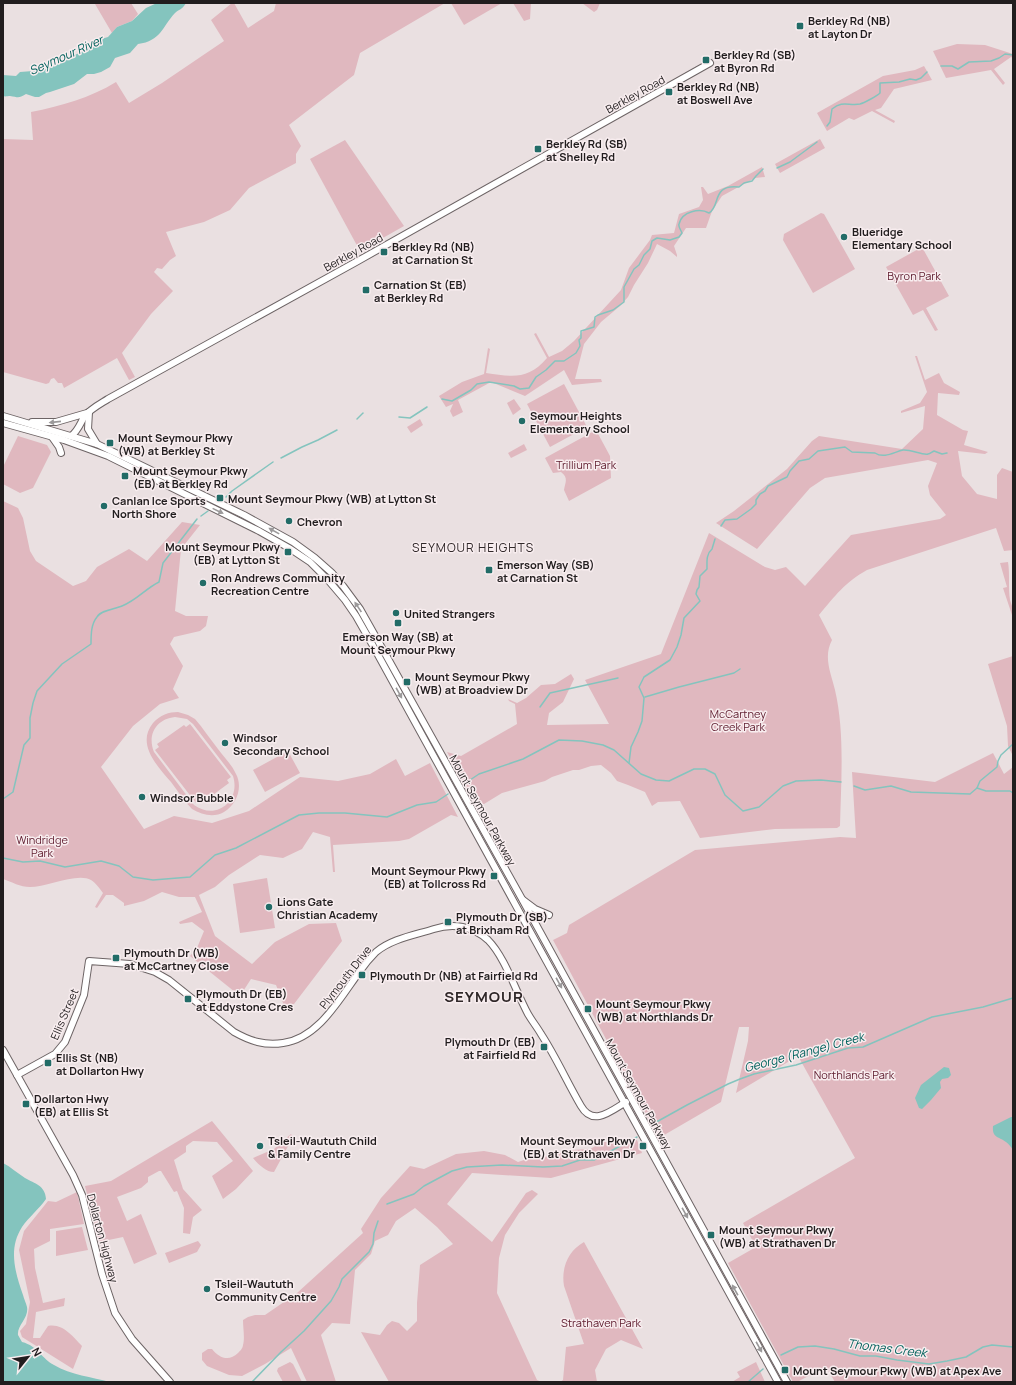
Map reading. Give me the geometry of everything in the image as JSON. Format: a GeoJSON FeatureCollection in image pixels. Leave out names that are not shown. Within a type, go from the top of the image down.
{"type":"FeatureCollection","features":[{"type":"Feature","properties":{"kind":"main road","name":"Berkley Road"},"geometry":{"type":"LineString","coordinates":[[75,435],[89,412],[113,396],[356,262],[710,63]]}},
{"type":"Feature","properties":{"kind":"main road"},"geometry":{"type":"LineString","coordinates":[[20,421],[56,422],[89,412],[88,428],[97,444]]}},
{"type":"Feature","properties":{"kind":"main road","name":"Mount Seymour Parkway"},"geometry":{"type":"LineString","coordinates":[[3,416],[75,435],[131,459],[256,522],[302,549],[332,573],[360,609],[522,899],[787,1382]]}},
{"type":"Feature","properties":{"kind":"main road","name":"Mount Seymour Parkway"},"geometry":{"type":"LineString","coordinates":[[3,424],[94,450],[258,531],[296,552],[310,562],[345,600],[357,618],[778,1382]]}},
{"type":"Feature","properties":{"kind":"main road"},"geometry":{"type":"LineString","coordinates":[[52,438],[59,447],[61,454]]}},
{"type":"Feature","properties":{"kind":"main road"},"geometry":{"type":"LineString","coordinates":[[522,899],[535,909],[549,915]]}},
{"type":"Feature","properties":{"kind":"main road","name":"Plymouth Drive"},"geometry":{"type":"LineString","coordinates":[[89,962],[130,964],[155,972],[169,980],[234,1032],[245,1038],[257,1042],[274,1044],[286,1043],[299,1038],[318,1026],[369,960],[382,947],[440,927],[453,926],[468,928],[481,934],[498,953],[529,1016],[541,1033],[581,1106],[587,1114],[595,1117],[602,1115],[631,1099]]}},
{"type":"Feature","properties":{"kind":"main road","name":"Ellis Street"},"geometry":{"type":"LineString","coordinates":[[17,1075],[54,1054],[65,1042],[84,995],[89,962]]}},
{"type":"Feature","properties":{"kind":"main road","name":"Dollarton Highway"},"geometry":{"type":"LineString","coordinates":[[3,1050],[73,1175],[82,1195],[107,1293],[115,1313],[132,1339],[170,1382]]}},
{"type":"Feature","properties":{"kind":"green space"},"geometry":{"type":"Polygon","coordinates":[[[131,3],[138,14],[132,21],[117,27],[112,33],[95,4],[131,3]]]}},
{"type":"Feature","properties":{"kind":"green space"},"geometry":{"type":"Polygon","coordinates":[[[234,3],[248,28],[274,11],[276,3],[445,3],[360,53],[354,75],[289,125],[301,146],[296,154],[296,163],[249,188],[230,210],[204,222],[166,232],[176,256],[162,269],[157,268],[154,272],[173,291],[151,314],[122,353],[135,377],[129,380],[117,358],[64,388],[62,383],[58,383],[54,378],[46,384],[3,372],[3,139],[33,140],[31,112],[75,101],[96,93],[116,82],[129,103],[162,83],[224,41],[211,20],[234,3]]]}},
{"type":"Feature","properties":{"kind":"green space"},"geometry":{"type":"Polygon","coordinates":[[[451,3],[502,3],[464,25],[451,3]]]}},
{"type":"Feature","properties":{"kind":"green space"},"geometry":{"type":"Polygon","coordinates":[[[513,3],[531,3],[530,19],[524,21],[513,3]]]}},
{"type":"Feature","properties":{"kind":"green space"},"geometry":{"type":"Polygon","coordinates":[[[582,3],[600,3],[597,10],[594,12],[582,3]]]}},
{"type":"Feature","properties":{"kind":"green space"},"geometry":{"type":"Polygon","coordinates":[[[957,44],[985,45],[1013,54],[1013,58],[1011,57],[994,69],[1005,83],[1003,85],[991,70],[946,78],[933,51],[957,44]]]}},
{"type":"Feature","properties":{"kind":"green space"},"geometry":{"type":"Polygon","coordinates":[[[924,66],[932,80],[894,89],[881,108],[875,110],[895,121],[894,123],[872,111],[854,120],[849,118],[827,131],[817,113],[883,76],[915,70],[924,66]]]}},
{"type":"Feature","properties":{"kind":"green space"},"geometry":{"type":"Polygon","coordinates":[[[820,139],[825,148],[780,173],[775,164],[820,139]]]}},
{"type":"Feature","properties":{"kind":"green space"},"geometry":{"type":"Polygon","coordinates":[[[345,140],[404,226],[360,251],[310,159],[345,140]]]}},
{"type":"Feature","properties":{"kind":"green space"},"geometry":{"type":"Polygon","coordinates":[[[762,167],[765,177],[755,178],[722,196],[712,211],[706,228],[686,228],[674,246],[677,257],[670,251],[657,244],[648,263],[628,297],[601,322],[584,344],[575,379],[601,379],[602,382],[572,385],[564,370],[525,396],[491,382],[458,400],[463,412],[453,417],[450,411],[453,404],[446,407],[439,396],[462,382],[484,374],[488,348],[490,349],[486,373],[512,376],[520,375],[533,370],[547,358],[534,334],[536,333],[549,357],[562,351],[574,341],[621,290],[629,268],[650,240],[652,235],[674,233],[679,214],[699,207],[703,200],[701,187],[703,187],[708,194],[728,186],[762,167]]]}},
{"type":"Feature","properties":{"kind":"green space"},"geometry":{"type":"Polygon","coordinates":[[[821,213],[824,214],[855,269],[813,293],[783,240],[784,234],[821,213]]]}},
{"type":"Feature","properties":{"kind":"green space","name":"Byron Park"},"geometry":{"type":"Polygon","coordinates":[[[922,247],[949,296],[926,308],[938,330],[935,331],[923,310],[913,315],[886,267],[922,247]]]}},
{"type":"Feature","properties":{"kind":"green space","name":"McCartney Creek Park"},"geometry":{"type":"Polygon","coordinates":[[[915,356],[917,356],[925,380],[939,373],[944,383],[960,392],[959,395],[938,393],[937,415],[963,430],[968,431],[964,445],[988,452],[985,454],[958,451],[962,476],[977,494],[997,499],[997,475],[1002,468],[1013,472],[1013,550],[1004,551],[996,528],[867,570],[846,585],[819,615],[832,640],[829,646],[828,659],[840,723],[840,826],[837,828],[775,829],[700,838],[680,801],[658,802],[652,806],[645,792],[617,781],[611,773],[601,765],[573,770],[545,781],[502,793],[484,804],[475,803],[447,752],[461,756],[517,724],[515,704],[508,699],[517,703],[526,698],[541,685],[555,684],[571,674],[574,679],[563,702],[549,713],[547,725],[609,724],[585,680],[661,654],[709,533],[765,567],[775,570],[786,567],[805,586],[851,535],[940,519],[946,515],[930,495],[928,486],[937,463],[928,460],[825,478],[810,488],[757,549],[716,523],[734,511],[787,469],[812,441],[819,436],[902,449],[923,429],[925,406],[901,413],[901,411],[920,403],[927,392],[915,356]]]}},
{"type":"Feature","properties":{"kind":"green space"},"geometry":{"type":"Polygon","coordinates":[[[564,384],[587,427],[550,447],[527,404],[564,384]]]}},
{"type":"Feature","properties":{"kind":"green space"},"geometry":{"type":"Polygon","coordinates":[[[514,399],[521,409],[513,415],[507,403],[514,399]]]}},
{"type":"Feature","properties":{"kind":"green space"},"geometry":{"type":"Polygon","coordinates":[[[420,419],[423,425],[411,433],[407,427],[420,419]]]}},
{"type":"Feature","properties":{"kind":"green space","name":"Trillium Park"},"geometry":{"type":"Polygon","coordinates":[[[596,430],[610,456],[611,478],[569,501],[564,490],[566,481],[565,476],[561,472],[553,473],[545,458],[596,430]]]}},
{"type":"Feature","properties":{"kind":"green space"},"geometry":{"type":"Polygon","coordinates":[[[18,436],[47,445],[51,452],[33,488],[20,493],[3,484],[3,467],[18,436]]]}},
{"type":"Feature","properties":{"kind":"green space"},"geometry":{"type":"Polygon","coordinates":[[[524,444],[527,450],[511,458],[508,453],[524,444]]]}},
{"type":"Feature","properties":{"kind":"green space","name":"Windridge Park"},"geometry":{"type":"Polygon","coordinates":[[[3,501],[18,508],[23,518],[30,551],[36,561],[73,586],[86,581],[97,567],[129,549],[147,561],[182,522],[200,525],[181,549],[175,611],[186,616],[208,616],[206,626],[200,631],[174,637],[170,644],[183,666],[173,689],[179,698],[160,704],[133,726],[101,767],[144,829],[174,816],[212,823],[249,811],[300,777],[338,781],[370,774],[396,759],[405,776],[430,763],[458,817],[451,815],[409,839],[399,841],[333,845],[335,872],[333,872],[330,837],[313,832],[302,849],[283,858],[260,855],[229,875],[215,887],[199,895],[215,936],[252,964],[275,942],[309,924],[336,923],[342,941],[294,1004],[285,1008],[276,985],[251,979],[240,996],[190,956],[197,948],[204,931],[192,922],[180,924],[179,922],[202,912],[195,897],[179,897],[162,892],[144,901],[124,906],[124,903],[113,895],[106,895],[97,908],[95,907],[103,893],[93,881],[85,878],[70,879],[30,887],[19,885],[3,879],[3,501]]]}},
{"type":"Feature","properties":{"kind":"green space"},"geometry":{"type":"Polygon","coordinates":[[[1008,562],[1009,595],[1013,610],[1012,615],[1003,588],[1007,587],[1000,563],[1008,562]]]}},
{"type":"Feature","properties":{"kind":"green space"},"geometry":{"type":"Polygon","coordinates":[[[1013,656],[1013,756],[1008,746],[1007,726],[988,664],[1013,656]]]}},
{"type":"Feature","properties":{"kind":"green space"},"geometry":{"type":"Polygon","coordinates":[[[175,712],[188,715],[195,719],[236,774],[239,784],[238,795],[229,809],[220,814],[208,815],[192,809],[150,754],[147,739],[148,731],[153,723],[159,718],[165,714],[175,712]],[[175,717],[168,718],[158,724],[152,740],[154,752],[194,805],[210,811],[218,809],[225,806],[230,800],[235,785],[233,776],[193,724],[187,719],[175,717]]]}},
{"type":"Feature","properties":{"kind":"green space"},"geometry":{"type":"Polygon","coordinates":[[[190,724],[231,777],[227,780],[229,783],[202,803],[200,800],[196,803],[155,750],[159,747],[157,744],[184,725],[186,727],[190,724]]]}},
{"type":"Feature","properties":{"kind":"green space"},"geometry":{"type":"Polygon","coordinates":[[[288,751],[300,773],[265,792],[253,770],[288,751]]]}},
{"type":"Feature","properties":{"kind":"green space","name":"Northlands Park"},"geometry":{"type":"Polygon","coordinates":[[[993,753],[1004,774],[1013,767],[1013,1382],[835,1382],[826,1367],[797,1382],[793,1382],[728,1263],[756,1247],[743,1223],[855,1158],[798,1056],[736,1093],[748,1041],[749,1027],[739,1027],[721,1102],[659,1138],[553,940],[567,933],[569,925],[695,850],[840,837],[856,838],[852,772],[935,782],[993,753]]]}},
{"type":"Feature","properties":{"kind":"green space"},"geometry":{"type":"Polygon","coordinates":[[[267,878],[275,928],[240,933],[233,884],[267,878]]]}},
{"type":"Feature","properties":{"kind":"green space"},"geometry":{"type":"Polygon","coordinates":[[[212,1121],[253,1171],[236,1189],[223,1199],[212,1176],[233,1161],[217,1142],[193,1141],[186,1146],[186,1152],[174,1160],[183,1189],[202,1210],[193,1217],[190,1234],[183,1233],[184,1208],[177,1191],[174,1192],[161,1171],[159,1171],[148,1177],[148,1182],[141,1188],[117,1197],[127,1221],[141,1214],[157,1254],[134,1264],[123,1237],[99,1242],[85,1186],[111,1181],[212,1121]]]}},
{"type":"Feature","properties":{"kind":"green space"},"geometry":{"type":"Polygon","coordinates":[[[291,1134],[293,1137],[274,1172],[265,1169],[253,1158],[274,1149],[291,1134]]]}},
{"type":"Feature","properties":{"kind":"green space"},"geometry":{"type":"Polygon","coordinates":[[[637,1140],[642,1153],[551,1178],[472,1173],[447,1204],[492,1242],[526,1193],[532,1190],[538,1194],[519,1213],[505,1235],[499,1258],[497,1293],[537,1380],[542,1382],[389,1382],[361,1332],[380,1335],[392,1321],[399,1323],[407,1331],[417,1321],[420,1265],[453,1244],[437,1227],[415,1208],[396,1221],[388,1235],[375,1241],[371,1254],[355,1270],[350,1324],[332,1323],[321,1335],[336,1382],[307,1382],[291,1348],[242,1376],[229,1375],[207,1366],[202,1360],[202,1353],[208,1349],[212,1349],[224,1358],[235,1356],[242,1348],[244,1342],[243,1320],[255,1315],[265,1315],[297,1293],[363,1233],[361,1229],[381,1198],[410,1166],[424,1169],[456,1154],[484,1151],[505,1155],[518,1162],[572,1150],[590,1149],[603,1142],[626,1143],[637,1140]]]}},
{"type":"Feature","properties":{"kind":"green space"},"geometry":{"type":"Polygon","coordinates":[[[77,1192],[84,1224],[50,1229],[50,1241],[34,1249],[35,1268],[43,1303],[65,1298],[64,1306],[36,1312],[33,1338],[40,1338],[48,1326],[58,1327],[71,1335],[82,1346],[73,1369],[22,1337],[20,1331],[26,1324],[30,1302],[19,1250],[24,1231],[48,1201],[56,1202],[77,1192]]]}},
{"type":"Feature","properties":{"kind":"green space"},"geometry":{"type":"Polygon","coordinates":[[[82,1227],[88,1250],[56,1256],[56,1231],[82,1227]]]}},
{"type":"Feature","properties":{"kind":"green space"},"geometry":{"type":"Polygon","coordinates":[[[198,1241],[201,1245],[197,1252],[169,1263],[165,1253],[198,1241]]]}},
{"type":"Feature","properties":{"kind":"green space","name":"Strathaven Park"},"geometry":{"type":"Polygon","coordinates":[[[584,1242],[643,1349],[621,1340],[606,1349],[595,1370],[597,1382],[560,1382],[563,1380],[566,1347],[584,1344],[564,1286],[563,1279],[565,1267],[570,1255],[584,1242]]]}},
{"type":"Feature","properties":{"kind":"green space"},"geometry":{"type":"Polygon","coordinates":[[[290,1362],[293,1364],[302,1382],[283,1382],[277,1371],[278,1368],[290,1362]]]}},
{"type":"Feature","properties":{"kind":"green space"},"geometry":{"type":"Polygon","coordinates":[[[756,1362],[765,1382],[732,1382],[740,1377],[737,1372],[756,1362]]]}},
{"type":"Feature","properties":{"kind":"water"},"geometry":{"type":"Polygon","coordinates":[[[157,3],[186,3],[175,13],[156,37],[152,40],[138,44],[130,53],[115,58],[110,67],[101,72],[87,74],[74,84],[46,93],[39,97],[26,94],[21,97],[3,96],[3,75],[16,76],[20,72],[33,71],[41,68],[46,69],[53,64],[59,64],[68,57],[80,53],[98,40],[108,37],[117,27],[132,21],[146,8],[157,3]]]}},
{"type":"Feature","properties":{"kind":"water"},"geometry":{"type":"Polygon","coordinates":[[[944,1067],[949,1068],[951,1075],[948,1078],[942,1079],[940,1082],[941,1088],[922,1109],[919,1108],[915,1098],[921,1085],[944,1067]]]}},
{"type":"Feature","properties":{"kind":"water"},"geometry":{"type":"Polygon","coordinates":[[[1013,1117],[1013,1150],[1007,1143],[993,1133],[993,1126],[1013,1117]]]}},
{"type":"Feature","properties":{"kind":"water"},"geometry":{"type":"Polygon","coordinates":[[[3,1163],[42,1188],[46,1199],[22,1227],[15,1244],[15,1269],[27,1306],[26,1315],[19,1328],[18,1335],[22,1342],[32,1346],[50,1362],[61,1368],[74,1373],[110,1382],[3,1382],[3,1163]]]}},
{"type":"Feature","properties":{"kind":"waterway"},"geometry":{"type":"LineString","coordinates":[[941,66],[952,66],[958,69],[969,62],[991,61],[1005,54],[1013,55]]}},
{"type":"Feature","properties":{"kind":"waterway"},"geometry":{"type":"LineString","coordinates":[[827,126],[830,122],[832,109],[836,106],[843,104],[860,104],[880,93],[880,83],[899,82],[910,79],[916,80],[921,78],[927,72]]}},
{"type":"Feature","properties":{"kind":"waterway"},"geometry":{"type":"LineString","coordinates":[[777,168],[790,162],[817,142]]}},
{"type":"Feature","properties":{"kind":"waterway"},"geometry":{"type":"LineString","coordinates":[[442,399],[452,401],[471,390],[477,384],[489,382],[514,386],[520,389],[529,388],[536,377],[555,361],[564,361],[576,353],[580,346],[579,340],[581,338],[581,331],[594,327],[595,317],[613,310],[624,302],[624,287],[634,269],[639,265],[644,255],[650,249],[652,241],[657,238],[670,240],[679,237],[682,233],[679,224],[687,213],[696,211],[709,213],[713,210],[720,192],[724,189],[739,187],[744,183],[752,181],[763,169]]}},
{"type":"Feature","properties":{"kind":"waterway"},"geometry":{"type":"LineString","coordinates":[[399,417],[410,418],[427,407]]}},
{"type":"Feature","properties":{"kind":"waterway"},"geometry":{"type":"LineString","coordinates":[[357,419],[363,413]]}},
{"type":"Feature","properties":{"kind":"waterway"},"geometry":{"type":"LineString","coordinates":[[281,458],[337,430]]}},
{"type":"Feature","properties":{"kind":"waterway"},"geometry":{"type":"LineString","coordinates":[[721,526],[725,520],[737,519],[751,509],[756,504],[756,500],[760,494],[765,491],[768,486],[787,477],[799,461],[809,459],[818,451],[845,447],[852,452],[875,453],[878,455],[903,450],[926,454],[930,454],[934,451],[942,454],[947,453]]}},
{"type":"Feature","properties":{"kind":"waterway"},"geometry":{"type":"LineString","coordinates":[[226,497],[232,491],[273,462]]}},
{"type":"Feature","properties":{"kind":"waterway"},"geometry":{"type":"LineString","coordinates":[[201,516],[208,511]]}},
{"type":"Feature","properties":{"kind":"waterway"},"geometry":{"type":"LineString","coordinates":[[3,799],[13,792],[24,745],[30,738],[30,718],[37,691],[62,664],[91,644],[92,626],[99,615],[105,611],[127,604],[159,582],[163,563],[197,519]]}},
{"type":"Feature","properties":{"kind":"waterway"},"geometry":{"type":"LineString","coordinates":[[629,763],[631,747],[642,721],[644,698],[639,687],[644,677],[670,660],[677,647],[684,618],[700,601],[696,594],[699,587],[700,576],[707,569],[708,556],[715,539]]}},
{"type":"Feature","properties":{"kind":"waterway"},"geometry":{"type":"LineString","coordinates":[[645,697],[734,673],[740,669]]}},
{"type":"Feature","properties":{"kind":"waterway"},"geometry":{"type":"LineString","coordinates":[[540,707],[550,693],[618,678]]}},
{"type":"Feature","properties":{"kind":"waterway"},"geometry":{"type":"LineString","coordinates":[[464,784],[479,774],[523,759],[559,740],[582,741],[603,745],[614,750],[641,774],[656,780],[669,781],[694,769],[705,769],[715,774],[725,795],[743,811],[759,807],[783,786],[796,781],[821,780],[841,782]]}},
{"type":"Feature","properties":{"kind":"waterway"},"geometry":{"type":"LineString","coordinates":[[977,788],[980,781],[997,767],[1001,755],[1013,744]]}},
{"type":"Feature","properties":{"kind":"waterway"},"geometry":{"type":"LineString","coordinates":[[854,786],[865,790],[891,786],[911,792],[970,794],[977,788],[986,791],[1010,791],[1013,793]]}},
{"type":"Feature","properties":{"kind":"waterway"},"geometry":{"type":"LineString","coordinates":[[3,858],[23,862],[40,861],[65,867],[101,861],[119,866],[133,877],[153,880],[190,877],[215,855],[236,848],[299,815],[345,813],[387,817],[417,805],[436,802],[448,794]]}},
{"type":"Feature","properties":{"kind":"waterway","name":"George (Range) Creek"},"geometry":{"type":"LineString","coordinates":[[651,1125],[728,1084],[754,1074],[796,1065],[848,1048],[863,1047],[932,1017],[983,1007],[1013,998]]}},
{"type":"Feature","properties":{"kind":"waterway","name":"George (Range) Creek"},"geometry":{"type":"LineString","coordinates":[[387,1204],[414,1194],[424,1186],[452,1171],[467,1167],[502,1165],[543,1167],[562,1166],[580,1160],[594,1160],[637,1137]]}},
{"type":"Feature","properties":{"kind":"waterway","name":"George (Range) Creek"},"geometry":{"type":"LineString","coordinates":[[252,1382],[304,1331],[331,1301],[342,1279],[369,1252],[373,1244],[374,1233],[378,1221]]}},
{"type":"Feature","properties":{"kind":"waterway","name":"Thomas Creek"},"geometry":{"type":"LineString","coordinates":[[781,1355],[798,1347],[815,1346],[860,1356],[876,1356],[929,1364],[966,1357],[983,1347],[992,1345],[1013,1347]]}},
{"type":"Feature","properties":{"kind":"waterway","name":"Thomas Creek"},"geometry":{"type":"LineString","coordinates":[[748,1382],[763,1369]]}},
{"type":"Feature","properties":{"kind":"place","name":"Berkley Rd (NB) at Layton Dr"},"geometry":{"type":"Point","coordinates":[800,26]}},
{"type":"Feature","properties":{"kind":"place","name":"Berkley Rd (SB) at Byron Rd"},"geometry":{"type":"Point","coordinates":[706,60]}},
{"type":"Feature","properties":{"kind":"place","name":"Berkley Rd (NB) at Boswell Ave"},"geometry":{"type":"Point","coordinates":[669,92]}},
{"type":"Feature","properties":{"kind":"place","name":"Berkley Rd (SB) at Shelley Rd"},"geometry":{"type":"Point","coordinates":[538,149]}},
{"type":"Feature","properties":{"kind":"place","name":"Blueridge Elementary School"},"geometry":{"type":"Point","coordinates":[844,237]}},
{"type":"Feature","properties":{"kind":"place","name":"Berkley Rd (NB) at Carnation St"},"geometry":{"type":"Point","coordinates":[384,252]}},
{"type":"Feature","properties":{"kind":"place","name":"Carnation St (EB) at Berkley Rd"},"geometry":{"type":"Point","coordinates":[366,290]}},
{"type":"Feature","properties":{"kind":"place","name":"Seymour Heights Elementary School"},"geometry":{"type":"Point","coordinates":[522,421]}},
{"type":"Feature","properties":{"kind":"place","name":"Mount Seymour Pkwy (WB) at Berkley St"},"geometry":{"type":"Point","coordinates":[110,443]}},
{"type":"Feature","properties":{"kind":"place","name":"Mount Seymour Pkwy (EB) at Berkley Rd"},"geometry":{"type":"Point","coordinates":[125,476]}},
{"type":"Feature","properties":{"kind":"place","name":"Mount Seymour Pkwy (WB) at Lytton St"},"geometry":{"type":"Point","coordinates":[220,498]}},
{"type":"Feature","properties":{"kind":"place","name":"Canlan Ice Sports North Shore"},"geometry":{"type":"Point","coordinates":[104,506]}},
{"type":"Feature","properties":{"kind":"place","name":"Chevron"},"geometry":{"type":"Point","coordinates":[289,521]}},
{"type":"Feature","properties":{"kind":"place","name":"Mount Seymour Pkwy (EB) at Lytton St"},"geometry":{"type":"Point","coordinates":[288,552]}},
{"type":"Feature","properties":{"kind":"place","name":"Emerson Way (SB) at Carnation St"},"geometry":{"type":"Point","coordinates":[489,570]}},
{"type":"Feature","properties":{"kind":"place","name":"Ron Andrews Community Recreation Centre"},"geometry":{"type":"Point","coordinates":[203,583]}},
{"type":"Feature","properties":{"kind":"place","name":"United Strangers"},"geometry":{"type":"Point","coordinates":[396,613]}},
{"type":"Feature","properties":{"kind":"place","name":"Emerson Way (SB) at Mount Seymour Pkwy"},"geometry":{"type":"Point","coordinates":[398,623]}},
{"type":"Feature","properties":{"kind":"place","name":"Mount Seymour Pkwy (WB) at Broadview Dr"},"geometry":{"type":"Point","coordinates":[407,682]}},
{"type":"Feature","properties":{"kind":"place","name":"Windsor Secondary School"},"geometry":{"type":"Point","coordinates":[225,743]}},
{"type":"Feature","properties":{"kind":"place","name":"Windsor Bubble"},"geometry":{"type":"Point","coordinates":[142,797]}},
{"type":"Feature","properties":{"kind":"place","name":"Mount Seymour Pkwy (EB) at Tollcross Rd"},"geometry":{"type":"Point","coordinates":[494,876]}},
{"type":"Feature","properties":{"kind":"place","name":"Lions Gate Christian Academy"},"geometry":{"type":"Point","coordinates":[269,907]}},
{"type":"Feature","properties":{"kind":"place","name":"Plymouth Dr (SB) at Brixham Rd"},"geometry":{"type":"Point","coordinates":[448,922]}},
{"type":"Feature","properties":{"kind":"place","name":"Plymouth Dr (WB) at McCartney Close"},"geometry":{"type":"Point","coordinates":[116,958]}},
{"type":"Feature","properties":{"kind":"place","name":"Plymouth Dr (NB) at Fairfield Rd"},"geometry":{"type":"Point","coordinates":[362,975]}},
{"type":"Feature","properties":{"kind":"place","name":"Plymouth Dr (EB) at Eddystone Cres"},"geometry":{"type":"Point","coordinates":[188,999]}},
{"type":"Feature","properties":{"kind":"place","name":"Mount Seymour Pkwy (WB) at Northlands Dr"},"geometry":{"type":"Point","coordinates":[588,1009]}},
{"type":"Feature","properties":{"kind":"place","name":"Plymouth Dr (EB) at Fairfield Rd"},"geometry":{"type":"Point","coordinates":[544,1047]}},
{"type":"Feature","properties":{"kind":"place","name":"Ellis St (NB) at Dollarton Hwy"},"geometry":{"type":"Point","coordinates":[48,1063]}},
{"type":"Feature","properties":{"kind":"place","name":"Dollarton Hwy (EB) at Ellis St"},"geometry":{"type":"Point","coordinates":[26,1104]}},
{"type":"Feature","properties":{"kind":"place","name":"Tsleil-Waututh Child & Family Centre"},"geometry":{"type":"Point","coordinates":[260,1146]}},
{"type":"Feature","properties":{"kind":"place","name":"Mount Seymour Pkwy (EB) at Strathaven Dr"},"geometry":{"type":"Point","coordinates":[643,1146]}},
{"type":"Feature","properties":{"kind":"place","name":"Mount Seymour Pkwy (WB) at Strathaven Dr"},"geometry":{"type":"Point","coordinates":[711,1235]}},
{"type":"Feature","properties":{"kind":"place","name":"Tsleil-Waututh Community Centre"},"geometry":{"type":"Point","coordinates":[207,1289]}},
{"type":"Feature","properties":{"kind":"place","name":"Mount Seymour Pkwy (WB) at Apex Ave"},"geometry":{"type":"Point","coordinates":[785,1370]}},
{"type":"Feature","properties":{"kind":"district","name":"SEYMOUR HEIGHTS"},"geometry":{"type":"Point","coordinates":[473,547]}},
{"type":"Feature","properties":{"kind":"district","name":"SEYMOUR"},"geometry":{"type":"Point","coordinates":[484,996]}},
{"type":"Feature","properties":{"kind":"water label","name":"Seymour River"},"geometry":{"type":"Point","coordinates":[66,55]}}]}
